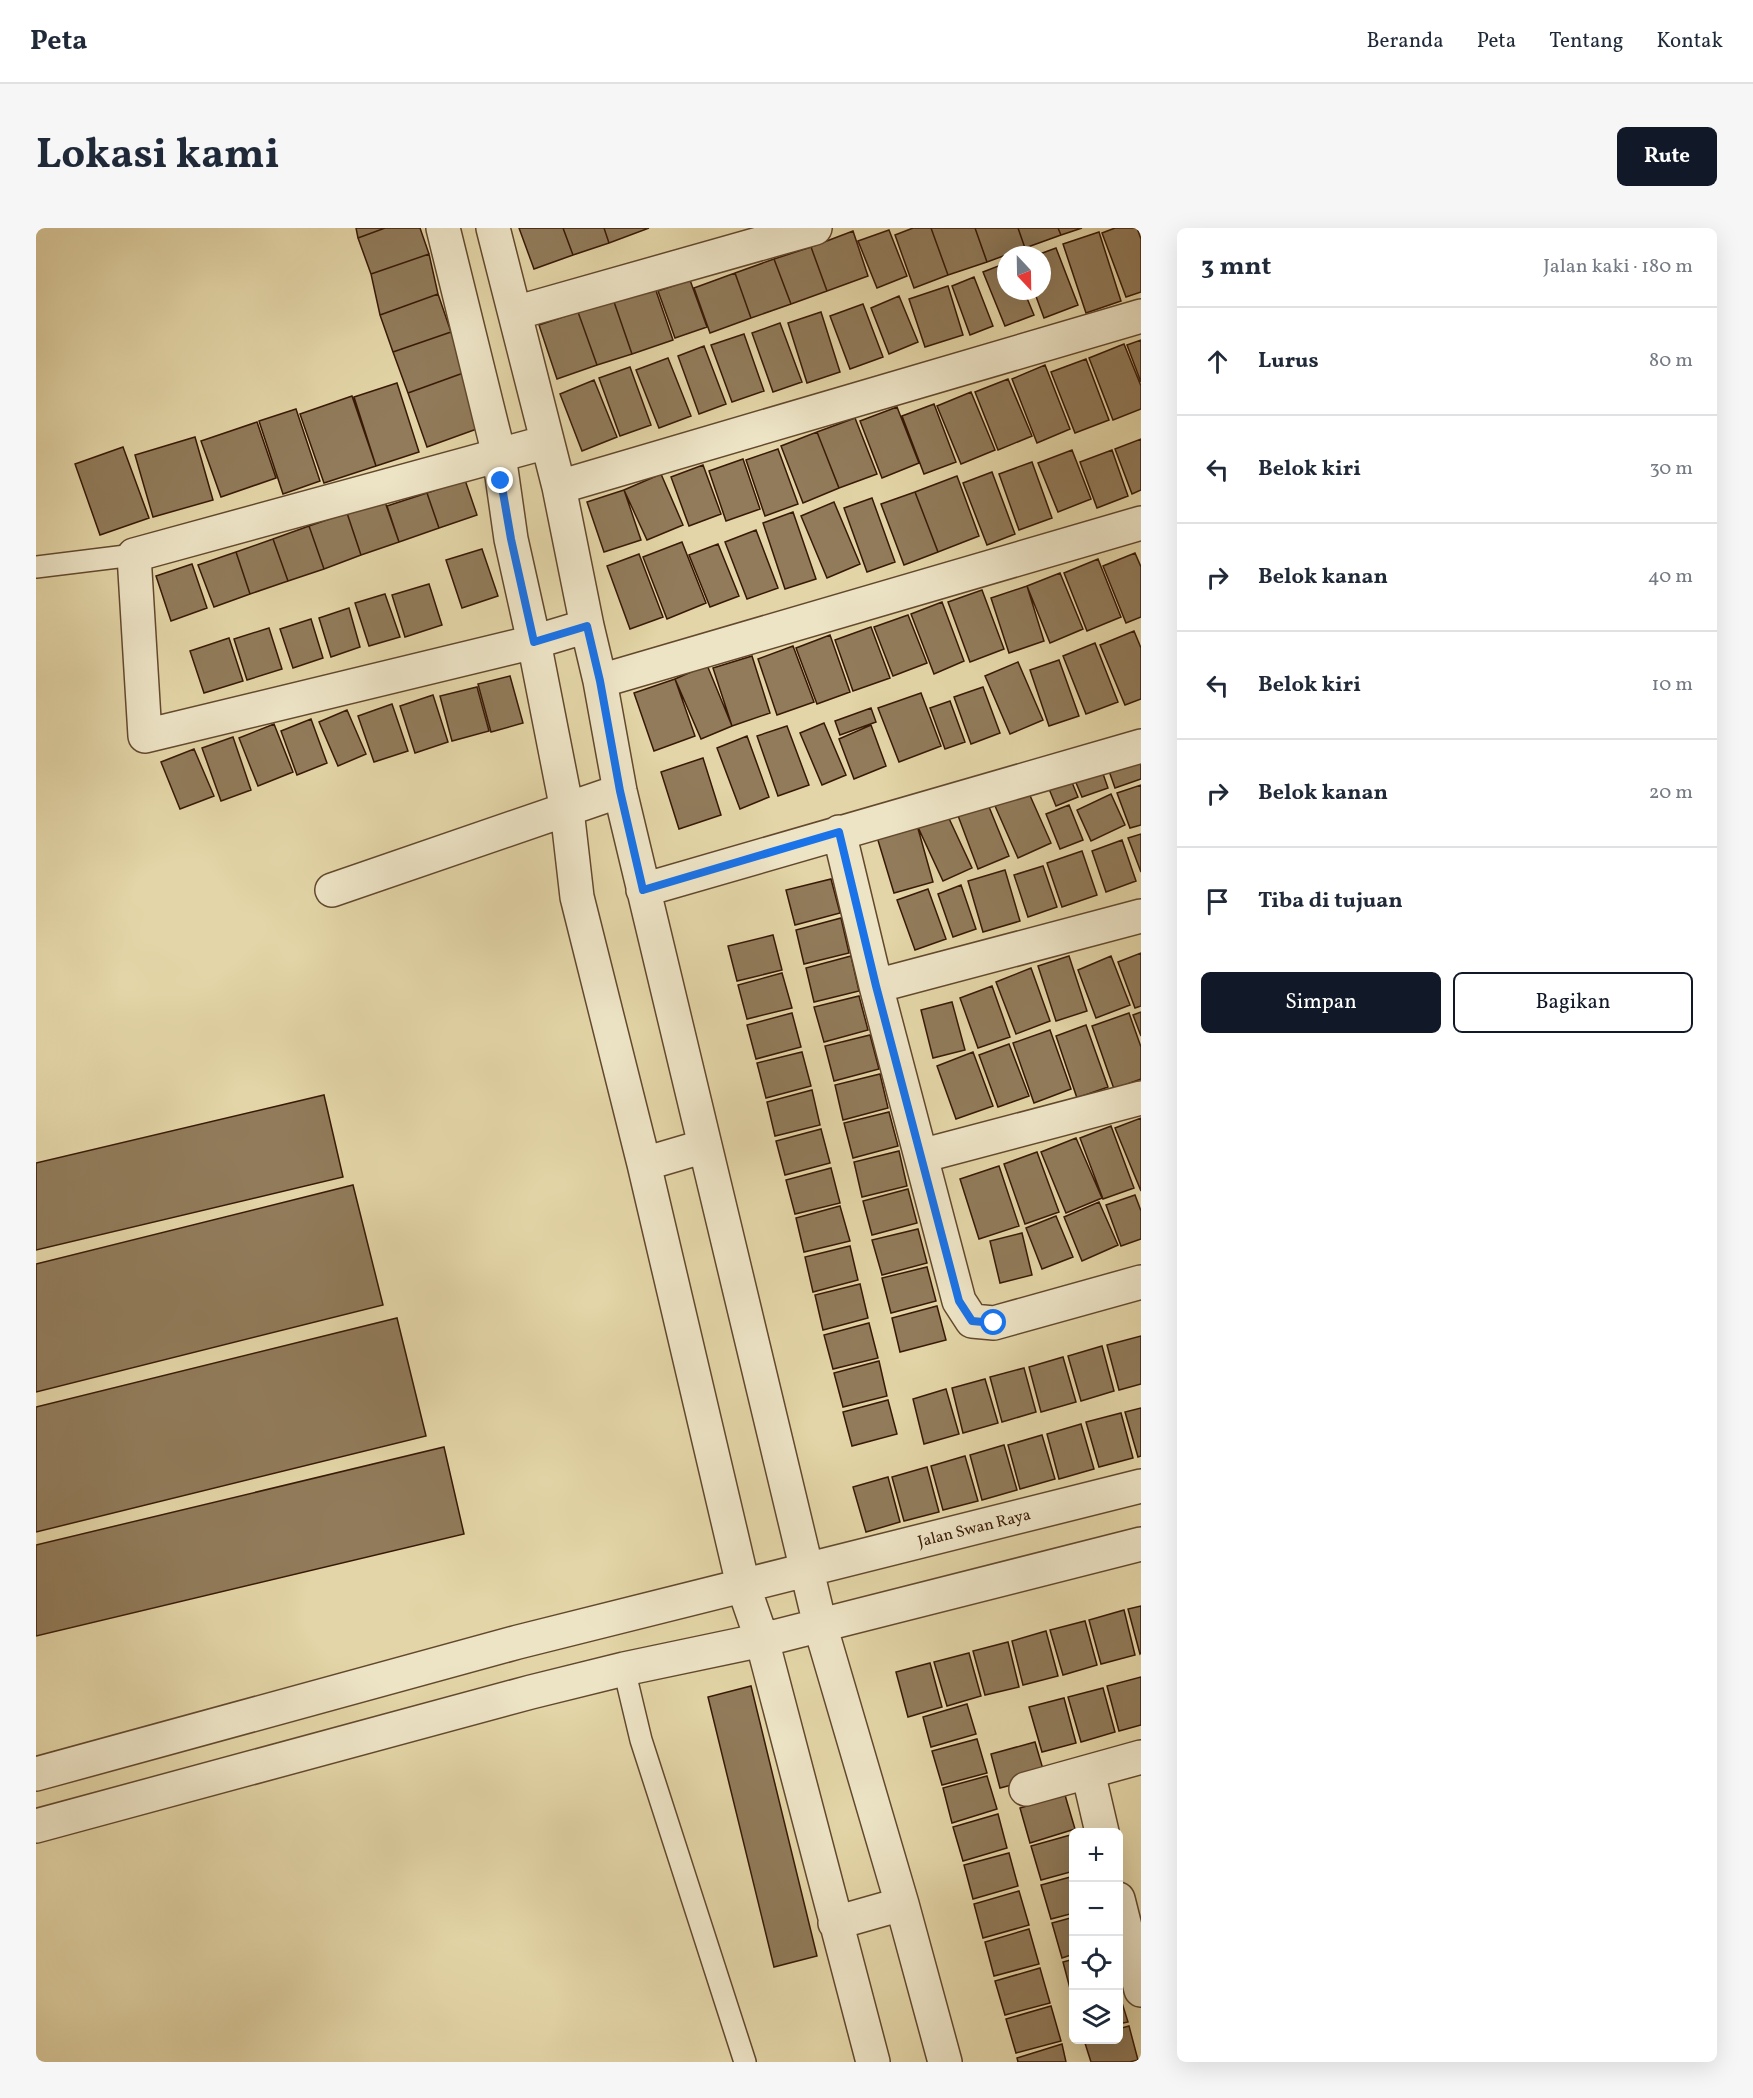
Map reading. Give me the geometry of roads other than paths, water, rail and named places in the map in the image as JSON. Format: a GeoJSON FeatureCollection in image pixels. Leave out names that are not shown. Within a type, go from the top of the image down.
{"type":"FeatureCollection","features":[{"type":"Feature","properties":{"kind":"street"},"geometry":{"type":"LineString","coordinates":[[443,228],[499,455],[511,539],[567,810],[576,897],[644,1164],[743,1585],[762,1640],[873,2062]]}},
{"type":"Feature","properties":{"kind":"street"},"geometry":{"type":"LineString","coordinates":[[493,228],[560,487],[620,791],[820,1625],[902,1904],[945,2062]]}},
{"type":"Feature","properties":{"kind":"street"},"geometry":{"type":"LineString","coordinates":[[515,313],[815,228]]}},
{"type":"Feature","properties":{"kind":"street"},"geometry":{"type":"LineString","coordinates":[[560,487],[1141,316]]}},
{"type":"Feature","properties":{"kind":"street"},"geometry":{"type":"LineString","coordinates":[[547,442],[134,555],[145,736],[534,642],[587,626]]}},
{"type":"Feature","properties":{"kind":"street"},"geometry":{"type":"LineString","coordinates":[[600,681],[1141,523]]}},
{"type":"Feature","properties":{"kind":"street"},"geometry":{"type":"LineString","coordinates":[[643,890],[1141,746]]}},
{"type":"Feature","properties":{"kind":"street"},"geometry":{"type":"LineString","coordinates":[[332,890],[620,791]]}},
{"type":"Feature","properties":{"kind":"street"},"geometry":{"type":"LineString","coordinates":[[839,832],[876,986],[959,1301],[972,1321],[994,1323],[1141,1282]]}},
{"type":"Feature","properties":{"kind":"street"},"geometry":{"type":"LineString","coordinates":[[876,986],[1141,916]]}},
{"type":"Feature","properties":{"kind":"street"},"geometry":{"type":"LineString","coordinates":[[921,1156],[1141,1098]]}},
{"type":"Feature","properties":{"kind":"street"},"geometry":{"type":"LineString","coordinates":[[644,1164],[705,1146]]}},
{"type":"Feature","properties":{"kind":"street","name":"Jalan Swan Raya"},"geometry":{"type":"LineString","coordinates":[[36,1774],[518,1642],[1141,1486]]}},
{"type":"Feature","properties":{"kind":"street"},"geometry":{"type":"LineString","coordinates":[[36,1826],[531,1692],[624,1669],[762,1640],[1141,1544]]}},
{"type":"Feature","properties":{"kind":"street"},"geometry":{"type":"LineString","coordinates":[[518,1642],[531,1692]]}},
{"type":"Feature","properties":{"kind":"street"},"geometry":{"type":"LineString","coordinates":[[1026,1789],[1141,1757]]}},
{"type":"Feature","properties":{"kind":"street"},"geometry":{"type":"LineString","coordinates":[[1088,1772],[1101,1828]]}},
{"type":"Feature","properties":{"kind":"street"},"geometry":{"type":"LineString","coordinates":[[835,1923],[902,1904]]}},
{"type":"Feature","properties":{"kind":"street"},"geometry":{"type":"LineString","coordinates":[[1123,1914],[1139,1974]]}},
{"type":"Feature","properties":{"kind":"lane"},"geometry":{"type":"LineString","coordinates":[[36,567],[134,555]]}},
{"type":"Feature","properties":{"kind":"lane"},"geometry":{"type":"LineString","coordinates":[[624,1669],[641,1740],[745,2062]]}}]}
